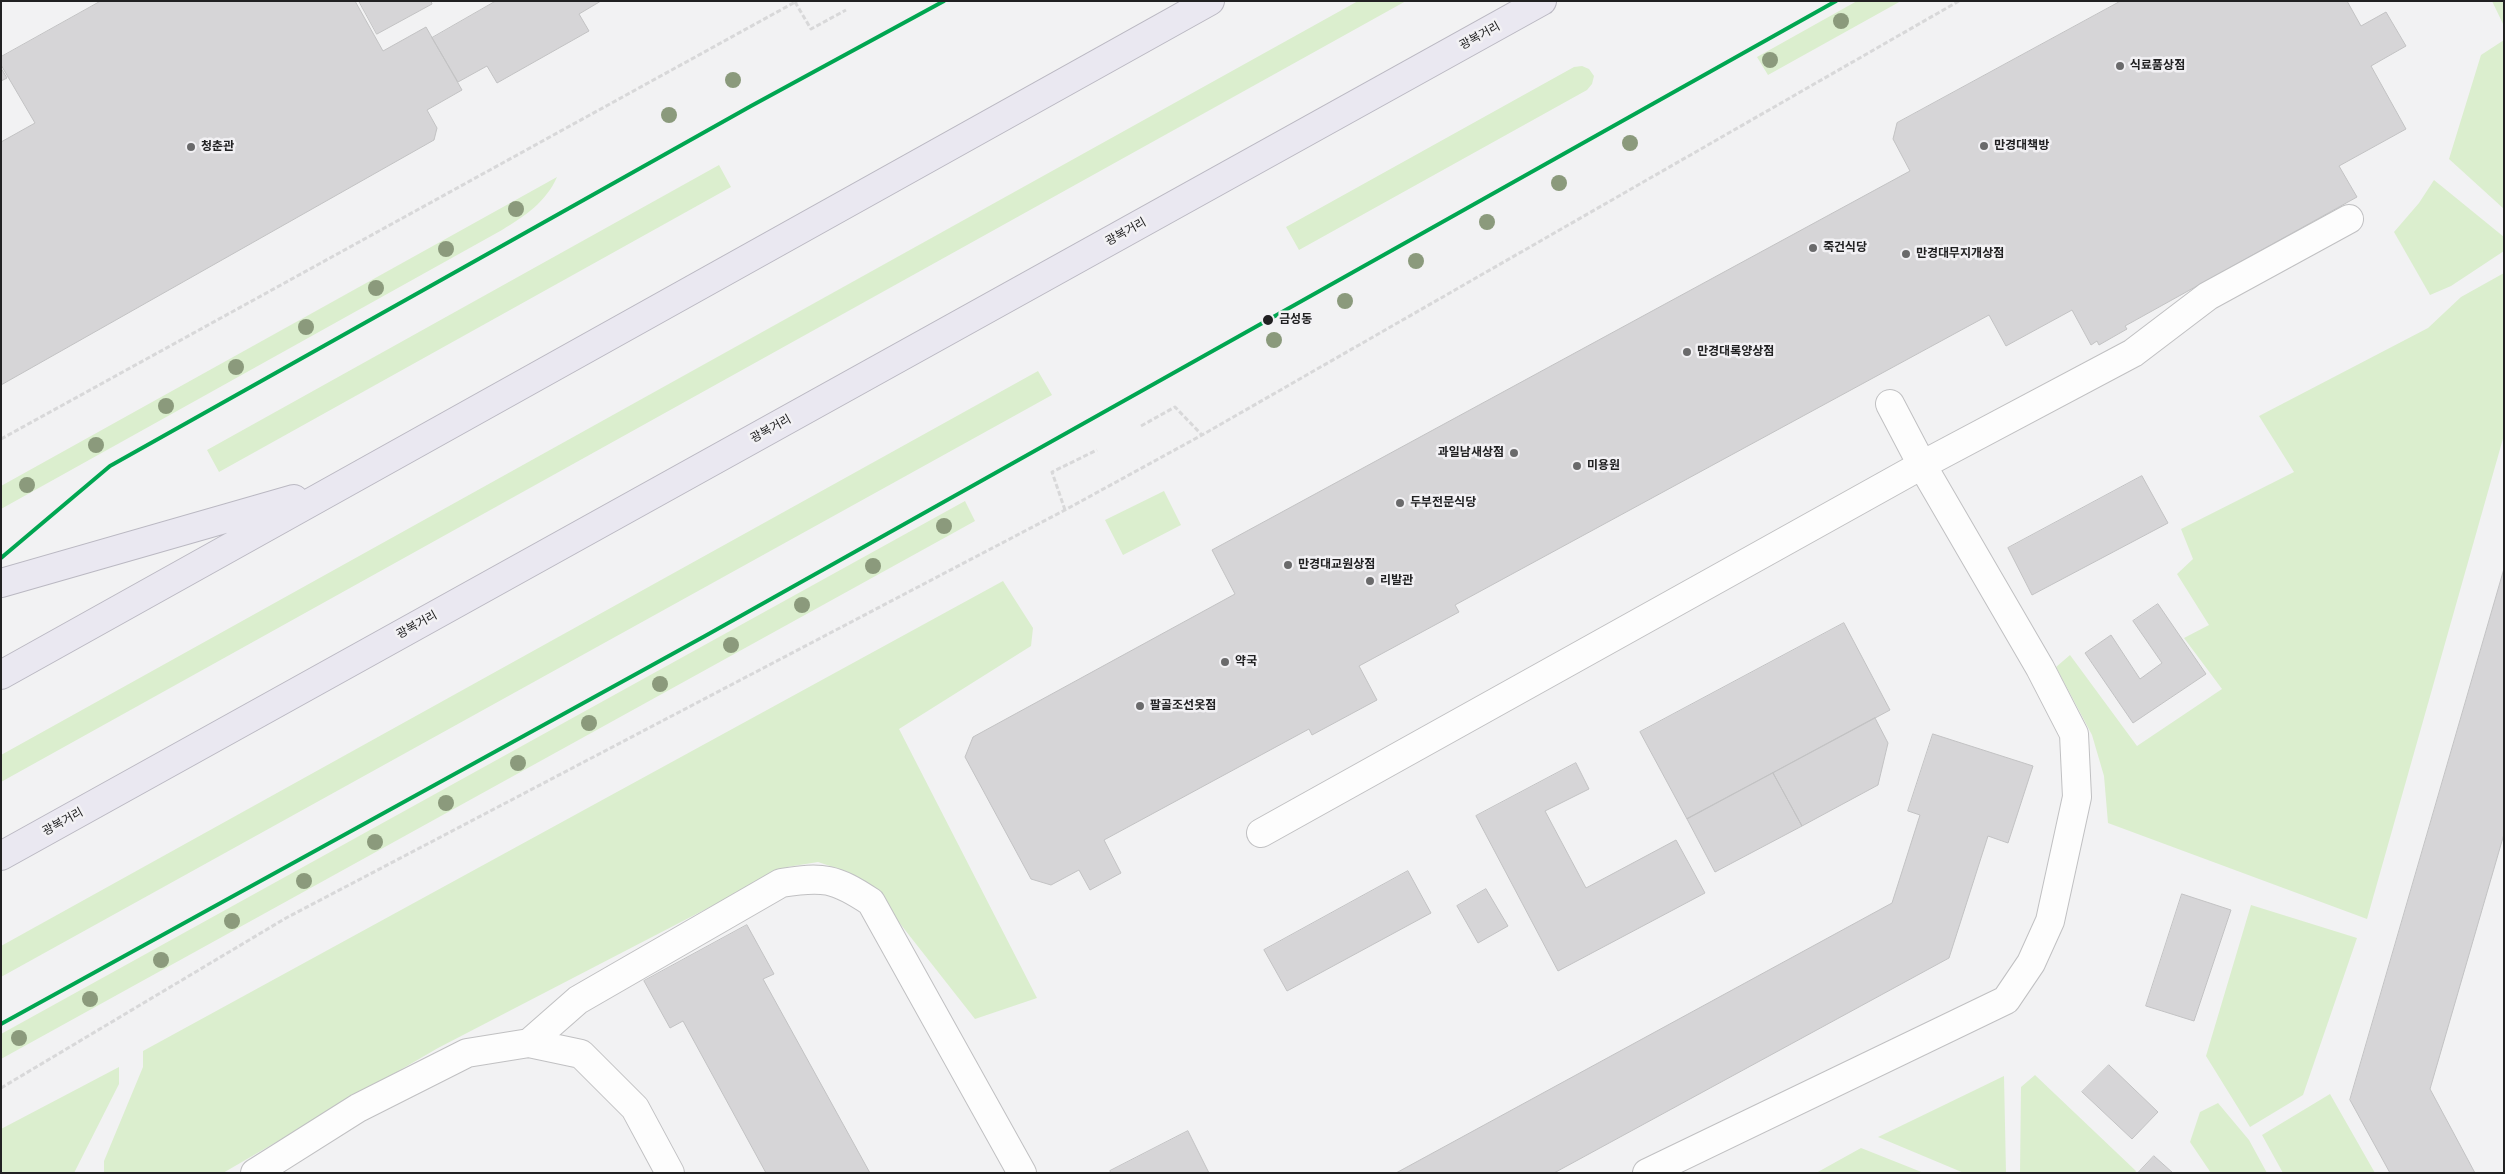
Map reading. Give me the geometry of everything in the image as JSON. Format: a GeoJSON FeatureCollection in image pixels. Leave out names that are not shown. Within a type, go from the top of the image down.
{"type":"FeatureCollection","features":[{"type":"Feature","properties":{"kind":"highway"},"geometry":{"type":"LineString","coordinates":[[1,675],[1210,1]]}},
{"type":"Feature","properties":{"kind":"highway","name":"광복거리"},"geometry":{"type":"LineString","coordinates":[[1,856],[1542,1]]}},
{"type":"Feature","properties":{"kind":"highway"},"geometry":{"type":"LineString","coordinates":[[1,583],[339,486]]}},
{"type":"Feature","properties":{"kind":"street"},"geometry":{"type":"LineString","coordinates":[[1261,833],[1922,465],[2132,353],[2208,296],[2349,219]]}},
{"type":"Feature","properties":{"kind":"street"},"geometry":{"type":"LineString","coordinates":[[1647,1173],[2006,1000],[2031,963],[2050,921],[2077,797],[2074,734],[2040,668],[1922,465],[1890,404]]}},
{"type":"Feature","properties":{"kind":"street"},"geometry":{"type":"LineString","coordinates":[[529,1043],[578,1000],[781,883],[814,878],[846,885],[871,902],[1022,1173]]}},
{"type":"Feature","properties":{"kind":"street"},"geometry":{"type":"LineString","coordinates":[[255,1173],[358,1108],[467,1054],[529,1043],[581,1054],[635,1108],[670,1173]]}},
{"type":"Feature","properties":{"kind":"path"},"geometry":{"type":"LineString","coordinates":[[1,1088],[286,918],[1066,510],[1202,435],[1959,1]]}},
{"type":"Feature","properties":{"kind":"path"},"geometry":{"type":"LineString","coordinates":[[1,439],[796,2],[811,29],[846,10]]}},
{"type":"Feature","properties":{"kind":"path"},"geometry":{"type":"LineString","coordinates":[[1141,426],[1175,407],[1202,435]]}},
{"type":"Feature","properties":{"kind":"path"},"geometry":{"type":"LineString","coordinates":[[1066,510],[1052,472],[1097,450]]}},
{"type":"Feature","properties":{"kind":"green space"},"geometry":{"type":"Polygon","coordinates":[[[1358,1],[1406,1],[1,782],[1,755],[1358,1]]]}},
{"type":"Feature","properties":{"kind":"green space"},"geometry":{"type":"Polygon","coordinates":[[[1857,1],[1901,1],[1768,75],[1757,57],[1857,1]]]}},
{"type":"Feature","properties":{"kind":"green space"},"geometry":{"type":"Polygon","coordinates":[[[2492,1],[2504,1],[2504,26],[2492,1]]]}},
{"type":"Feature","properties":{"kind":"green space"},"geometry":{"type":"Polygon","coordinates":[[[2504,40],[2504,209],[2449,159],[2481,55],[2504,40]]]}},
{"type":"Feature","properties":{"kind":"green space"},"geometry":{"type":"Polygon","coordinates":[[[1582,66],[1589,69],[1594,76],[1592,84],[1587,90],[1299,250],[1286,227],[1574,67],[1582,66]]]}},
{"type":"Feature","properties":{"kind":"green space"},"geometry":{"type":"Polygon","coordinates":[[[719,165],[731,187],[219,472],[207,450],[719,165]]]}},
{"type":"Feature","properties":{"kind":"green space"},"geometry":{"type":"Polygon","coordinates":[[[557,177],[547,194],[534,208],[502,230],[1,509],[1,486],[557,177]]]}},
{"type":"Feature","properties":{"kind":"green space"},"geometry":{"type":"Polygon","coordinates":[[[2434,180],[2504,237],[2504,251],[2451,286],[2430,295],[2394,232],[2419,203],[2434,180]]]}},
{"type":"Feature","properties":{"kind":"green space"},"geometry":{"type":"Polygon","coordinates":[[[2504,273],[2504,435],[2367,919],[2108,823],[2104,776],[2092,735],[2056,667],[2070,655],[2137,746],[2222,689],[2184,638],[2209,625],[2177,574],[2193,559],[2181,529],[2294,472],[2259,416],[2428,328],[2461,297],[2504,273]]]}},
{"type":"Feature","properties":{"kind":"green space"},"geometry":{"type":"Polygon","coordinates":[[[1038,371],[1052,395],[1,977],[1,946],[1038,371]]]}},
{"type":"Feature","properties":{"kind":"green space"},"geometry":{"type":"Polygon","coordinates":[[[1164,491],[1181,525],[1123,555],[1105,520],[1164,491]]]}},
{"type":"Feature","properties":{"kind":"green space"},"geometry":{"type":"Polygon","coordinates":[[[965,501],[975,521],[1,1059],[1,1034],[965,501]]]}},
{"type":"Feature","properties":{"kind":"green space"},"geometry":{"type":"Polygon","coordinates":[[[1003,581],[1033,628],[1031,646],[899,729],[1037,998],[975,1019],[872,888],[848,872],[818,862],[787,867],[438,1048],[223,1173],[104,1173],[104,1161],[143,1067],[143,1051],[1003,581]]]}},
{"type":"Feature","properties":{"kind":"green space"},"geometry":{"type":"Polygon","coordinates":[[[2251,905],[2357,938],[2303,1095],[2250,1127],[2206,1056],[2251,905]]]}},
{"type":"Feature","properties":{"kind":"green space"},"geometry":{"type":"Polygon","coordinates":[[[119,1067],[119,1084],[74,1173],[1,1173],[1,1129],[119,1067]]]}},
{"type":"Feature","properties":{"kind":"green space"},"geometry":{"type":"Polygon","coordinates":[[[2035,1075],[2136,1171],[2135,1173],[2020,1173],[2021,1087],[2035,1075]]]}},
{"type":"Feature","properties":{"kind":"green space"},"geometry":{"type":"Polygon","coordinates":[[[2004,1076],[2006,1173],[1964,1173],[1878,1137],[2004,1076]]]}},
{"type":"Feature","properties":{"kind":"green space"},"geometry":{"type":"Polygon","coordinates":[[[2330,1094],[2375,1173],[2283,1173],[2262,1135],[2330,1094]]]}},
{"type":"Feature","properties":{"kind":"green space"},"geometry":{"type":"Polygon","coordinates":[[[2218,1103],[2249,1140],[2267,1173],[2211,1173],[2190,1142],[2200,1112],[2218,1103]]]}},
{"type":"Feature","properties":{"kind":"green space"},"geometry":{"type":"Polygon","coordinates":[[[1861,1148],[1924,1173],[1816,1173],[1861,1148]]]}},
{"type":"Feature","properties":{"kind":"building"},"geometry":{"type":"Polygon","coordinates":[[[101,1],[355,1],[383,51],[426,27],[462,90],[427,110],[437,128],[434,140],[1,385],[1,142],[35,123],[1,65],[1,57],[101,1]]]}},
{"type":"Feature","properties":{"kind":"building"},"geometry":{"type":"Polygon","coordinates":[[[359,1],[431,1],[432,4],[377,34],[359,1]]]}},
{"type":"Feature","properties":{"kind":"building"},"geometry":{"type":"Polygon","coordinates":[[[496,1],[601,1],[579,14],[589,31],[497,83],[487,66],[458,82],[432,38],[496,1]]]}},
{"type":"Feature","properties":{"kind":"building"},"geometry":{"type":"Polygon","coordinates":[[[2121,1],[2347,1],[2361,26],[2386,12],[2406,46],[2371,66],[2406,129],[2339,166],[2357,197],[2125,326],[2127,329],[2099,345],[2097,341],[2091,345],[2072,310],[2006,346],[1989,315],[1455,605],[1459,612],[1359,666],[1377,700],[1312,735],[1309,729],[1104,840],[1121,873],[1090,890],[1079,870],[1051,885],[1031,879],[965,757],[973,737],[1235,594],[1212,550],[1910,171],[1893,139],[1897,123],[2121,1]]]}},
{"type":"Feature","properties":{"kind":"building"},"geometry":{"type":"Polygon","coordinates":[[[1,68],[7,78],[1,81],[1,68]]]}},
{"type":"Feature","properties":{"kind":"building"},"geometry":{"type":"Polygon","coordinates":[[[2142,476],[2168,523],[2032,595],[2008,548],[2142,476]]]}},
{"type":"Feature","properties":{"kind":"building"},"geometry":{"type":"Polygon","coordinates":[[[2504,569],[2504,834],[2430,1089],[2475,1173],[2390,1173],[2350,1100],[2504,569]]]}},
{"type":"Feature","properties":{"kind":"building"},"geometry":{"type":"Polygon","coordinates":[[[2158,604],[2206,674],[2133,723],[2085,653],[2111,635],[2140,679],[2162,663],[2133,621],[2158,604]]]}},
{"type":"Feature","properties":{"kind":"building"},"geometry":{"type":"Polygon","coordinates":[[[1844,623],[1890,710],[1687,819],[1640,732],[1844,623]]]}},
{"type":"Feature","properties":{"kind":"building"},"geometry":{"type":"Polygon","coordinates":[[[1875,718],[1888,743],[1878,785],[1802,826],[1773,773],[1875,718]]]}},
{"type":"Feature","properties":{"kind":"building"},"geometry":{"type":"Polygon","coordinates":[[[1933,734],[2033,766],[2008,843],[1988,836],[1949,958],[1554,1173],[1396,1173],[1892,903],[1920,815],[1908,811],[1933,734]]]}},
{"type":"Feature","properties":{"kind":"building"},"geometry":{"type":"Polygon","coordinates":[[[1576,763],[1589,789],[1545,811],[1586,888],[1676,840],[1705,893],[1558,971],[1476,816],[1576,763]]]}},
{"type":"Feature","properties":{"kind":"building"},"geometry":{"type":"Polygon","coordinates":[[[1773,773],[1802,826],[1715,872],[1687,819],[1773,773]]]}},
{"type":"Feature","properties":{"kind":"building"},"geometry":{"type":"Polygon","coordinates":[[[1408,871],[1431,913],[1287,991],[1264,950],[1408,871]]]}},
{"type":"Feature","properties":{"kind":"building"},"geometry":{"type":"Polygon","coordinates":[[[1486,889],[1508,926],[1478,943],[1457,906],[1486,889]]]}},
{"type":"Feature","properties":{"kind":"building"},"geometry":{"type":"Polygon","coordinates":[[[2182,894],[2231,910],[2194,1021],[2146,1006],[2182,894]]]}},
{"type":"Feature","properties":{"kind":"building"},"geometry":{"type":"Polygon","coordinates":[[[747,925],[774,974],[763,979],[870,1173],[766,1173],[683,1021],[670,1028],[644,981],[747,925]]]}},
{"type":"Feature","properties":{"kind":"building"},"geometry":{"type":"Polygon","coordinates":[[[2109,1065],[2158,1112],[2132,1139],[2082,1092],[2109,1065]]]}},
{"type":"Feature","properties":{"kind":"building"},"geometry":{"type":"Polygon","coordinates":[[[1188,1131],[1209,1173],[1111,1173],[1110,1171],[1188,1131]]]}},
{"type":"Feature","properties":{"kind":"building"},"geometry":{"type":"Polygon","coordinates":[[[2154,1156],[2173,1173],[2138,1173],[2154,1156]]]}},
{"type":"Feature","properties":{"kind":"transit line"},"geometry":{"type":"LineString","coordinates":[[1,558],[110,466],[751,106],[944,1]]}},
{"type":"Feature","properties":{"kind":"transit line"},"geometry":{"type":"LineString","coordinates":[[1,1024],[705,636],[1836,1]]}},
{"type":"Feature","properties":{"kind":"place","name":"식료품상점"},"geometry":{"type":"Point","coordinates":[2120,66]}},
{"type":"Feature","properties":{"kind":"place","name":"만경대책방"},"geometry":{"type":"Point","coordinates":[1984,146]}},
{"type":"Feature","properties":{"kind":"place","name":"청춘관"},"geometry":{"type":"Point","coordinates":[191,147]}},
{"type":"Feature","properties":{"kind":"place","name":"죽건식당"},"geometry":{"type":"Point","coordinates":[1813,248]}},
{"type":"Feature","properties":{"kind":"place","name":"만경대무지개상점"},"geometry":{"type":"Point","coordinates":[1906,254]}},
{"type":"Feature","properties":{"kind":"place","name":"금성동"},"geometry":{"type":"Point","coordinates":[1268,320]}},
{"type":"Feature","properties":{"kind":"place","name":"만경대록양상점"},"geometry":{"type":"Point","coordinates":[1687,352]}},
{"type":"Feature","properties":{"kind":"place","name":"과일남새상점"},"geometry":{"type":"Point","coordinates":[1514,453]}},
{"type":"Feature","properties":{"kind":"place","name":"미용원"},"geometry":{"type":"Point","coordinates":[1577,466]}},
{"type":"Feature","properties":{"kind":"place","name":"두부전문식당"},"geometry":{"type":"Point","coordinates":[1400,503]}},
{"type":"Feature","properties":{"kind":"place","name":"만경대교원상점"},"geometry":{"type":"Point","coordinates":[1288,565]}},
{"type":"Feature","properties":{"kind":"place","name":"리발관"},"geometry":{"type":"Point","coordinates":[1370,581]}},
{"type":"Feature","properties":{"kind":"place","name":"약국"},"geometry":{"type":"Point","coordinates":[1225,662]}},
{"type":"Feature","properties":{"kind":"place","name":"팔골조선옷점"},"geometry":{"type":"Point","coordinates":[1140,706]}}]}
